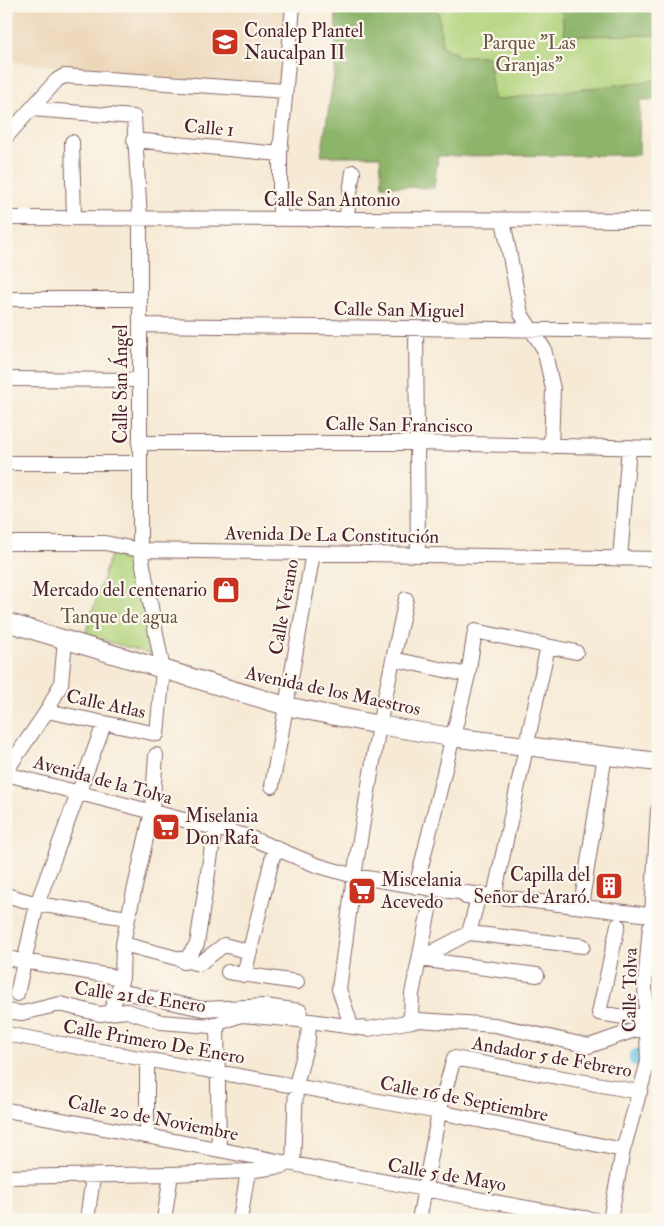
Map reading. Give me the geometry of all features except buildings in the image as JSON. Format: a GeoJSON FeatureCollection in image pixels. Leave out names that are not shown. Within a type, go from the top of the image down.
{"type":"FeatureCollection","features":[{"type":"Feature","properties":{"kind":"main road","name":"Avenida de los Maestros"},"geometry":{"type":"LineString","coordinates":[[6,622],[286,706],[379,726],[451,737],[658,762]]}},
{"type":"Feature","properties":{"kind":"street"},"geometry":{"type":"LineString","coordinates":[[280,219],[280,154],[293,6]]}},
{"type":"Feature","properties":{"kind":"street"},"geometry":{"type":"LineString","coordinates":[[6,136],[57,80],[64,76],[285,91]]}},
{"type":"Feature","properties":{"kind":"street","name":"Calle San Ángel"},"geometry":{"type":"LineString","coordinates":[[32,109],[134,117],[140,218],[140,550],[164,670],[157,734]]}},
{"type":"Feature","properties":{"kind":"street","name":"Calle 1"},"geometry":{"type":"LineString","coordinates":[[134,140],[280,154]]}},
{"type":"Feature","properties":{"kind":"street"},"geometry":{"type":"LineString","coordinates":[[72,142],[74,218]]}},
{"type":"Feature","properties":{"kind":"street"},"geometry":{"type":"LineString","coordinates":[[346,220],[353,172]]}},
{"type":"Feature","properties":{"kind":"street","name":"Calle San Antonio"},"geometry":{"type":"LineString","coordinates":[[6,218],[658,220]]}},
{"type":"Feature","properties":{"kind":"street"},"geometry":{"type":"LineString","coordinates":[[503,220],[521,314],[544,349],[553,389],[550,447]]}},
{"type":"Feature","properties":{"kind":"street"},"geometry":{"type":"LineString","coordinates":[[6,298],[140,299]]}},
{"type":"Feature","properties":{"kind":"street","name":"Calle San Miguel"},"geometry":{"type":"LineString","coordinates":[[140,326],[658,331]]}},
{"type":"Feature","properties":{"kind":"street"},"geometry":{"type":"LineString","coordinates":[[416,328],[418,555]]}},
{"type":"Feature","properties":{"kind":"street"},"geometry":{"type":"LineString","coordinates":[[6,379],[139,380]]}},
{"type":"Feature","properties":{"kind":"street","name":"Calle San Francisco"},"geometry":{"type":"LineString","coordinates":[[139,444],[416,443],[658,448]]}},
{"type":"Feature","properties":{"kind":"street"},"geometry":{"type":"LineString","coordinates":[[620,559],[629,447]]}},
{"type":"Feature","properties":{"kind":"street"},"geometry":{"type":"LineString","coordinates":[[6,463],[140,463]]}},
{"type":"Feature","properties":{"kind":"street","name":"Avenida De La Constitución"},"geometry":{"type":"LineString","coordinates":[[6,543],[105,543],[140,550],[658,560]]}},
{"type":"Feature","properties":{"kind":"street","name":"Calle Verano"},"geometry":{"type":"LineString","coordinates":[[272,786],[313,553]]}},
{"type":"Feature","properties":{"kind":"street"},"geometry":{"type":"LineString","coordinates":[[348,1022],[339,989],[354,876],[379,726],[406,599]]}},
{"type":"Feature","properties":{"kind":"street"},"geometry":{"type":"LineString","coordinates":[[416,886],[451,737],[468,675],[475,631],[576,652]]}},
{"type":"Feature","properties":{"kind":"street"},"geometry":{"type":"LineString","coordinates":[[6,773],[47,711],[61,684],[65,640]]}},
{"type":"Feature","properties":{"kind":"street"},"geometry":{"type":"LineString","coordinates":[[494,896],[548,646]]}},
{"type":"Feature","properties":{"kind":"street"},"geometry":{"type":"LineString","coordinates":[[393,659],[468,675]]}},
{"type":"Feature","properties":{"kind":"street","name":"Calle Atlas"},"geometry":{"type":"LineString","coordinates":[[47,711],[157,734]]}},
{"type":"Feature","properties":{"kind":"street"},"geometry":{"type":"LineString","coordinates":[[20,1003],[24,962],[37,904],[104,724]]}},
{"type":"Feature","properties":{"kind":"street"},"geometry":{"type":"LineString","coordinates":[[117,995],[123,944],[152,812],[156,755]]}},
{"type":"Feature","properties":{"kind":"street"},"geometry":{"type":"LineString","coordinates":[[581,906],[605,755]]}},
{"type":"Feature","properties":{"kind":"street","name":"Avenida de la Tolva"},"geometry":{"type":"LineString","coordinates":[[6,773],[77,794],[246,836],[316,865],[354,876],[416,886],[581,906],[653,920]]}},
{"type":"Feature","properties":{"kind":"street","name":"Calle Tolva"},"geometry":{"type":"LineString","coordinates":[[610,1220],[623,1150],[651,1057],[645,983],[653,920],[658,810]]}},
{"type":"Feature","properties":{"kind":"street"},"geometry":{"type":"LineString","coordinates":[[184,962],[197,944],[215,828]]}},
{"type":"Feature","properties":{"kind":"street"},"geometry":{"type":"LineString","coordinates":[[244,975],[275,847]]}},
{"type":"Feature","properties":{"kind":"street"},"geometry":{"type":"LineString","coordinates":[[6,895],[37,904],[128,918]]}},
{"type":"Feature","properties":{"kind":"street"},"geometry":{"type":"LineString","coordinates":[[459,896],[478,898],[469,933]]}},
{"type":"Feature","properties":{"kind":"street"},"geometry":{"type":"LineString","coordinates":[[411,1015],[412,994],[430,905]]}},
{"type":"Feature","properties":{"kind":"street"},"geometry":{"type":"LineString","coordinates":[[618,925],[599,1013],[624,1017],[647,1024]]}},
{"type":"Feature","properties":{"kind":"street"},"geometry":{"type":"LineString","coordinates":[[419,959],[469,933],[577,945]]}},
{"type":"Feature","properties":{"kind":"street"},"geometry":{"type":"LineString","coordinates":[[123,944],[184,962],[199,964],[224,945],[250,952]]}},
{"type":"Feature","properties":{"kind":"street"},"geometry":{"type":"LineString","coordinates":[[6,958],[24,962],[117,995],[202,1010],[265,1006],[348,1022],[369,1022],[411,1015],[434,1019],[496,1018],[589,1046],[647,1024]]}},
{"type":"Feature","properties":{"kind":"street"},"geometry":{"type":"LineString","coordinates":[[419,959],[537,975]]}},
{"type":"Feature","properties":{"kind":"street"},"geometry":{"type":"LineString","coordinates":[[228,972],[297,982]]}},
{"type":"Feature","properties":{"kind":"street","name":"Calle 21 de Enero"},"geometry":{"type":"LineString","coordinates":[[6,1012],[20,1003],[60,1004],[100,1014],[117,995],[127,1010],[161,1022],[211,1026],[241,1015],[348,1022],[368,1029],[434,1019]]}},
{"type":"Feature","properties":{"kind":"street"},"geometry":{"type":"LineString","coordinates":[[6,1177],[93,1177],[248,1171],[293,1164],[296,1085],[308,1039],[310,1022]]}},
{"type":"Feature","properties":{"kind":"street"},"geometry":{"type":"LineString","coordinates":[[217,1024],[219,1149]]}},
{"type":"Feature","properties":{"kind":"street","name":"Calle Primero De Enero"},"geometry":{"type":"LineString","coordinates":[[6,1034],[218,1073],[296,1085]]}},
{"type":"Feature","properties":{"kind":"street"},"geometry":{"type":"LineString","coordinates":[[573,1041],[589,1038]]}},
{"type":"Feature","properties":{"kind":"street","name":"Andador 5 de Febrero"},"geometry":{"type":"LineString","coordinates":[[439,1112],[454,1058],[640,1092]]}},
{"type":"Feature","properties":{"kind":"street"},"geometry":{"type":"LineString","coordinates":[[147,1060],[147,1135]]}},
{"type":"Feature","properties":{"kind":"street","name":"Calle 16 de Septiembre"},"geometry":{"type":"LineString","coordinates":[[296,1085],[623,1150]]}},
{"type":"Feature","properties":{"kind":"street","name":"Calle 20 de Noviembre"},"geometry":{"type":"LineString","coordinates":[[6,1110],[147,1135],[293,1164]]}},
{"type":"Feature","properties":{"kind":"street"},"geometry":{"type":"LineString","coordinates":[[419,1220],[439,1112]]}},
{"type":"Feature","properties":{"kind":"street","name":"Calle 5 de Mayo"},"geometry":{"type":"LineString","coordinates":[[293,1164],[595,1220]]}},
{"type":"Feature","properties":{"kind":"street"},"geometry":{"type":"LineString","coordinates":[[240,1220],[248,1171]]}},
{"type":"Feature","properties":{"kind":"street"},"geometry":{"type":"LineString","coordinates":[[164,1220],[171,1174]]}},
{"type":"Feature","properties":{"kind":"street"},"geometry":{"type":"LineString","coordinates":[[88,1220],[93,1177]]}},
{"type":"Feature","properties":{"kind":"shaded area"},"geometry":{"type":"Polygon","coordinates":[[[6,6],[289,6],[280,86],[161,78],[6,61],[6,6]]]}},
{"type":"Feature","properties":{"kind":"green space"},"geometry":{"type":"Polygon","coordinates":[[[336,6],[434,6],[439,14],[442,46],[459,56],[488,56],[494,100],[658,80],[658,100],[640,100],[639,155],[438,156],[434,188],[382,186],[380,156],[321,156],[335,69],[336,6]]]}},
{"type":"Feature","properties":{"kind":"green space","name":"Parque \"Las Granjas\""},"geometry":{"type":"Polygon","coordinates":[[[434,6],[561,6],[566,36],[658,35],[658,80],[494,100],[488,56],[459,56],[442,46],[439,14],[434,6]]]}},
{"type":"Feature","properties":{"kind":"green space"},"geometry":{"type":"Polygon","coordinates":[[[561,6],[658,6],[658,35],[565,36],[561,6]]]}},
{"type":"Feature","properties":{"kind":"green space","name":"Tanque de agua"},"geometry":{"type":"Polygon","coordinates":[[[111,552],[133,560],[154,655],[85,635],[111,552]]]}},
{"type":"Feature","properties":{"kind":"waterway"},"geometry":{"type":"LineString","coordinates":[[638,1058],[658,1059]]}},
{"type":"Feature","properties":{"kind":"place","name":"Conalep Plantel Naucalpan II"},"geometry":{"type":"Point","coordinates":[225,42]}},
{"type":"Feature","properties":{"kind":"place","name":"Mercado del centenario"},"geometry":{"type":"Point","coordinates":[226,590]}},
{"type":"Feature","properties":{"kind":"place","name":"Miselania Don Rafa"},"geometry":{"type":"Point","coordinates":[166,827]}},
{"type":"Feature","properties":{"kind":"place","name":"Capilla del Señor de Araró."},"geometry":{"type":"Point","coordinates":[609,886]}},
{"type":"Feature","properties":{"kind":"place","name":"Miscelania Acevedo"},"geometry":{"type":"Point","coordinates":[362,891]}}]}
